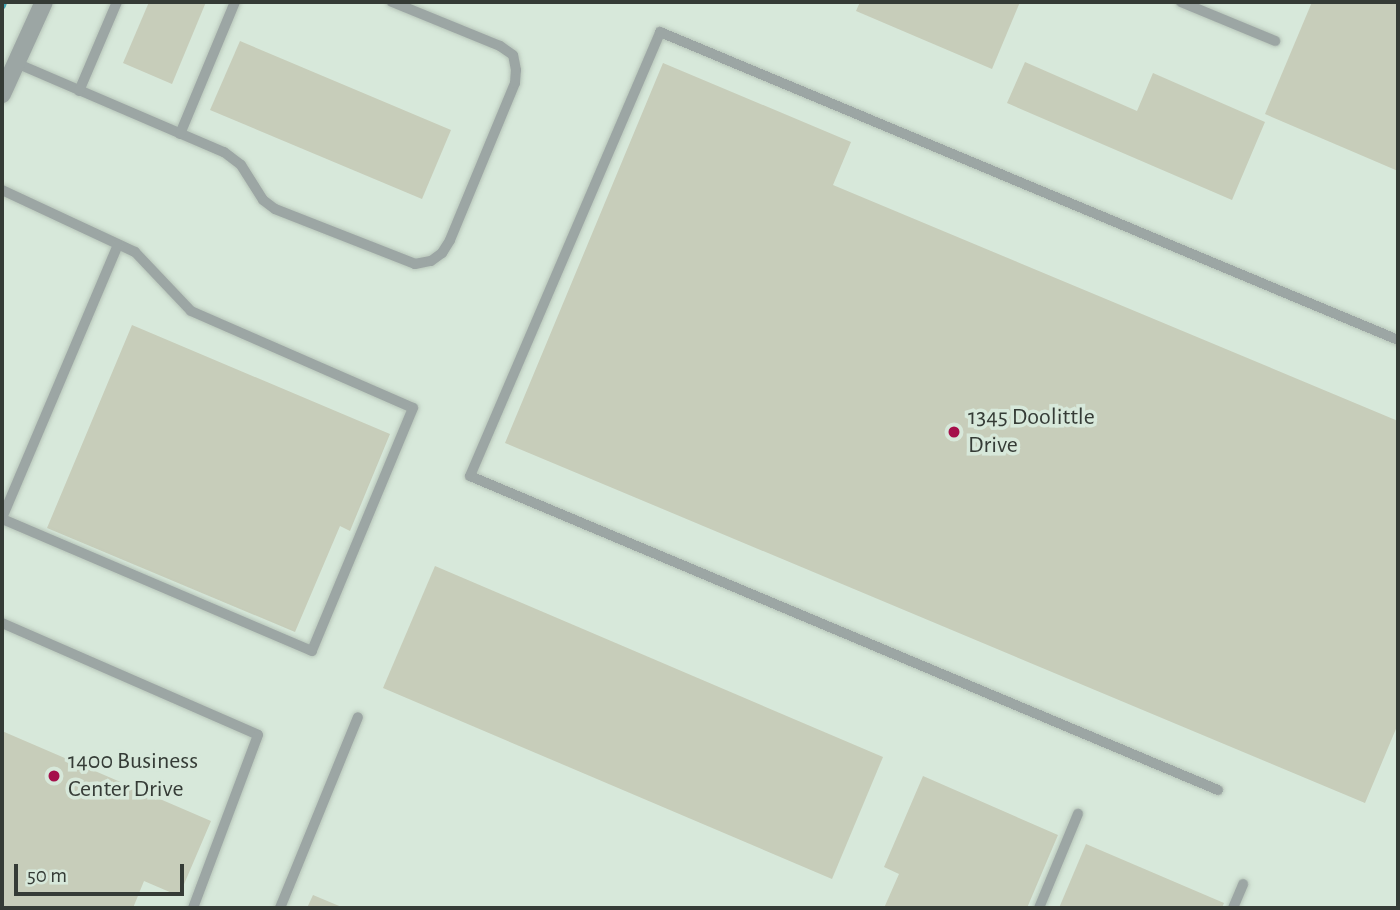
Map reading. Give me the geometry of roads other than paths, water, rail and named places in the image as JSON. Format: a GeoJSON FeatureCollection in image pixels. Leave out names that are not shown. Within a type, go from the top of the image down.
{"type":"FeatureCollection","features":[{"type":"Feature","properties":{"kind":"street"},"geometry":{"type":"LineString","coordinates":[[2,94],[44,2]]}},
{"type":"Feature","properties":{"kind":"lane"},"geometry":{"type":"LineString","coordinates":[[79,91],[117,2]]}},
{"type":"Feature","properties":{"kind":"lane"},"geometry":{"type":"LineString","coordinates":[[180,134],[235,2]]}},
{"type":"Feature","properties":{"kind":"lane"},"geometry":{"type":"LineString","coordinates":[[16,64],[224,152],[241,164],[262,200],[275,209],[399,260],[415,264],[431,261],[442,253],[450,240],[515,83],[516,70],[513,55],[500,46],[392,2]]}},
{"type":"Feature","properties":{"kind":"lane"},"geometry":{"type":"LineString","coordinates":[[1181,2],[1275,41]]}},
{"type":"Feature","properties":{"kind":"lane"},"geometry":{"type":"LineString","coordinates":[[1218,790],[470,476],[660,32],[1398,340]]}},
{"type":"Feature","properties":{"kind":"lane"},"geometry":{"type":"LineString","coordinates":[[2,190],[118,244],[135,252],[191,311],[413,408],[312,651],[2,519],[118,244]]}},
{"type":"Feature","properties":{"kind":"lane"},"geometry":{"type":"LineString","coordinates":[[2,623],[258,734],[193,908]]}},
{"type":"Feature","properties":{"kind":"lane"},"geometry":{"type":"LineString","coordinates":[[280,908],[358,716]]}},
{"type":"Feature","properties":{"kind":"lane"},"geometry":{"type":"LineString","coordinates":[[1039,908],[1078,814]]}},
{"type":"Feature","properties":{"kind":"lane"},"geometry":{"type":"LineString","coordinates":[[1233,908],[1243,884]]}},
{"type":"Feature","properties":{"kind":"place","name":"1345 Doolittle Drive"},"geometry":{"type":"Point","coordinates":[954,432]}},
{"type":"Feature","properties":{"kind":"place","name":"1400 Business Center Drive"},"geometry":{"type":"Point","coordinates":[54,776]}}]}
